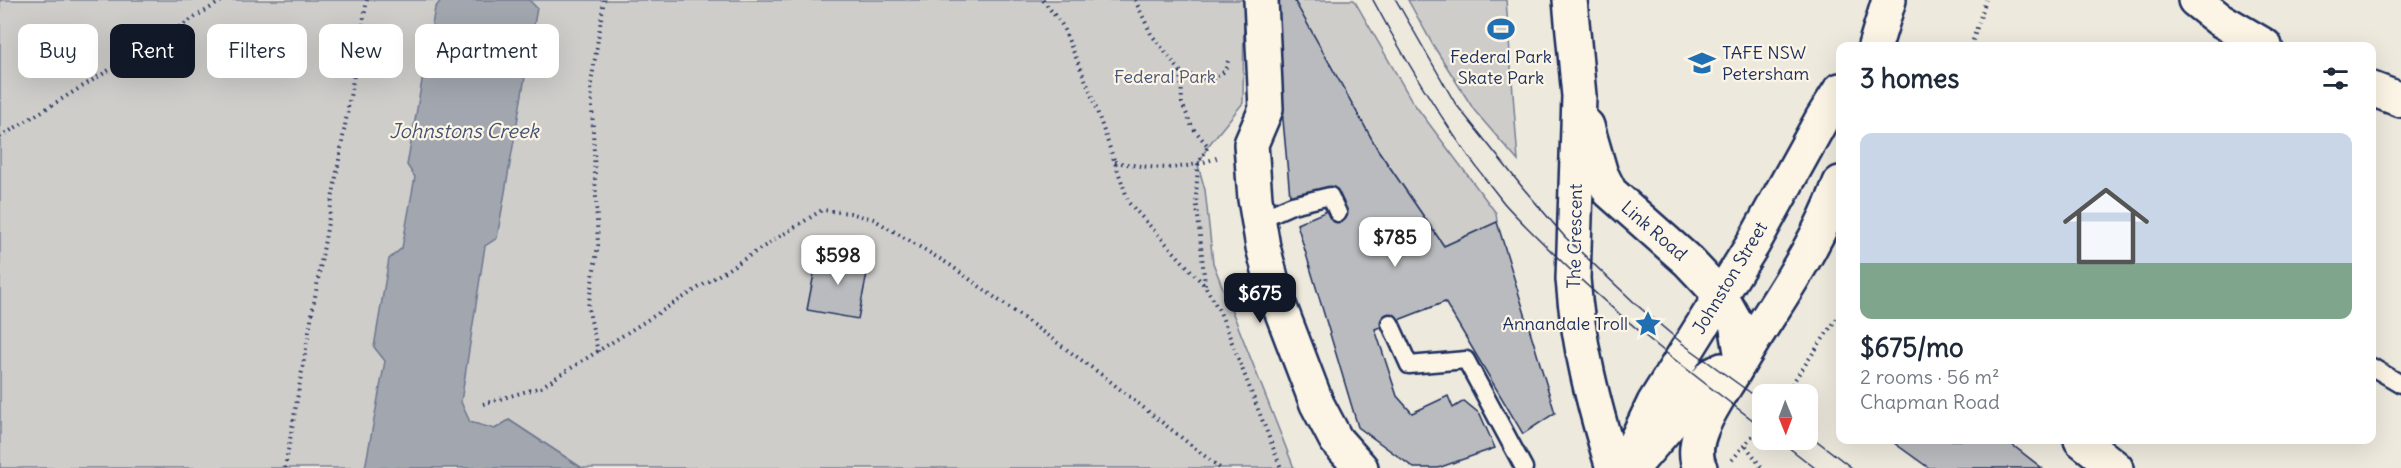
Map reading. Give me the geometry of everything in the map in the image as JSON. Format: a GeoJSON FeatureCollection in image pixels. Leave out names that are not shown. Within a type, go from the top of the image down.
{"type":"FeatureCollection","features":[{"type":"Feature","properties":{"kind":"main road"},"geometry":{"type":"LineString","coordinates":[[1261,0],[1266,109],[1251,144],[1258,220],[1276,297],[1317,404],[1336,440],[1361,468]]}},
{"type":"Feature","properties":{"kind":"main road","name":"The Crescent"},"geometry":{"type":"LineString","coordinates":[[1570,0],[1579,96],[1573,279],[1575,303],[1584,364],[1613,468]]}},
{"type":"Feature","properties":{"kind":"main road"},"geometry":{"type":"LineString","coordinates":[[1874,42],[1889,0]]}},
{"type":"Feature","properties":{"kind":"main road"},"geometry":{"type":"LineString","coordinates":[[2194,0],[2258,42]]}},
{"type":"Feature","properties":{"kind":"main road"},"geometry":{"type":"LineString","coordinates":[[2376,90],[2401,99]]}},
{"type":"Feature","properties":{"kind":"main road","name":"Link Road"},"geometry":{"type":"LineString","coordinates":[[1579,96],[1601,174],[1610,192],[1688,261],[1721,296],[1736,323],[1742,358]]}},
{"type":"Feature","properties":{"kind":"main road","name":"Johnston Street"},"geometry":{"type":"LineString","coordinates":[[1623,468],[1654,403],[1721,296],[1836,97]]}},
{"type":"Feature","properties":{"kind":"main road"},"geometry":{"type":"LineString","coordinates":[[1708,466],[1697,445],[1702,428],[1742,358],[1813,245],[1836,192]]}},
{"type":"Feature","properties":{"kind":"main road"},"geometry":{"type":"LineString","coordinates":[[1630,468],[1712,375],[1742,358]]}},
{"type":"Feature","properties":{"kind":"main road"},"geometry":{"type":"LineString","coordinates":[[2086,444],[2116,468]]}},
{"type":"Feature","properties":{"kind":"lane"},"geometry":{"type":"LineString","coordinates":[[1258,220],[1292,206],[1330,196],[1338,213]]}},
{"type":"Feature","properties":{"kind":"lane"},"geometry":{"type":"LineString","coordinates":[[1390,323],[1409,365],[1466,360],[1524,468]]}},
{"type":"Feature","properties":{"kind":"lane"},"geometry":{"type":"LineString","coordinates":[[2376,369],[2401,384]]}},
{"type":"Feature","properties":{"kind":"path"},"geometry":{"type":"LineString","coordinates":[[0,137],[223,0]]}},
{"type":"Feature","properties":{"kind":"path"},"geometry":{"type":"LineString","coordinates":[[285,468],[367,0]]}},
{"type":"Feature","properties":{"kind":"path"},"geometry":{"type":"LineString","coordinates":[[598,352],[588,308],[598,245],[591,84],[604,0]]}},
{"type":"Feature","properties":{"kind":"path"},"geometry":{"type":"LineString","coordinates":[[1043,0],[1062,25],[1090,91],[1129,202],[1205,286],[1221,312],[1281,468]]}},
{"type":"Feature","properties":{"kind":"path"},"geometry":{"type":"LineString","coordinates":[[1135,0],[1151,34],[1182,72],[1209,82]]}},
{"type":"Feature","properties":{"kind":"path"},"geometry":{"type":"LineString","coordinates":[[1972,42],[1986,0]]}},
{"type":"Feature","properties":{"kind":"path"},"geometry":{"type":"LineString","coordinates":[[1182,72],[1182,103],[1192,127],[1208,146],[1198,165],[1196,197],[1205,286]]}},
{"type":"Feature","properties":{"kind":"path"},"geometry":{"type":"LineString","coordinates":[[1114,162],[1160,170],[1198,165],[1251,144]]}},
{"type":"Feature","properties":{"kind":"path"},"geometry":{"type":"LineString","coordinates":[[483,404],[541,387],[822,210],[850,213],[873,219],[950,265],[1102,375],[1220,468]]}},
{"type":"Feature","properties":{"kind":"path"},"geometry":{"type":"LineString","coordinates":[[1792,384],[1836,320]]}},
{"type":"Feature","properties":{"kind":"path"},"geometry":{"type":"LineString","coordinates":[[1708,466],[1746,446],[1752,438]]}},
{"type":"Feature","properties":{"kind":"path"},"geometry":{"type":"LineString","coordinates":[[1746,446],[1762,468]]}},
{"type":"Feature","properties":{"kind":"green space","name":"Federal Park"},"geometry":{"type":"Polygon","coordinates":[[[0,0],[1246,0],[1243,103],[1208,146],[1198,165],[1205,190],[1213,263],[1294,468],[582,468],[509,420],[433,468],[0,468],[0,0]]]}},
{"type":"Feature","properties":{"kind":"green space"},"geometry":{"type":"Polygon","coordinates":[[[1294,0],[1354,0],[1412,101],[1496,213],[1497,222],[1444,246],[1378,150],[1294,0]]]}},
{"type":"Feature","properties":{"kind":"green space"},"geometry":{"type":"Polygon","coordinates":[[[1408,0],[1506,0],[1518,161],[1474,110],[1408,0]]]}},
{"type":"Feature","properties":{"kind":"water","name":"Johnstons Creek"},"geometry":{"type":"Polygon","coordinates":[[[441,0],[529,0],[537,8],[534,24],[432,24],[435,8],[441,0]]]}},
{"type":"Feature","properties":{"kind":"water","name":"Johnstons Creek"},"geometry":{"type":"Polygon","coordinates":[[[423,78],[525,78],[497,238],[485,246],[461,402],[470,422],[495,429],[509,420],[582,468],[365,468],[385,361],[374,347],[389,259],[402,248],[415,177],[407,165],[423,78]]]}},
{"type":"Feature","properties":{"kind":"building"},"geometry":{"type":"Polygon","coordinates":[[[1272,0],[1294,0],[1378,150],[1444,246],[1497,222],[1555,413],[1523,434],[1445,302],[1375,329],[1397,396],[1412,413],[1448,396],[1453,408],[1464,401],[1480,414],[1495,448],[1438,468],[1414,468],[1358,427],[1297,224],[1329,210],[1330,217],[1343,210],[1333,187],[1290,196],[1272,0]]]}},
{"type":"Feature","properties":{"kind":"building"},"geometry":{"type":"Polygon","coordinates":[[[818,253],[869,263],[858,319],[807,310],[818,253]]]}},
{"type":"Feature","properties":{"kind":"building"},"geometry":{"type":"Polygon","coordinates":[[[1896,444],[2011,444],[2042,468],[1929,468],[1896,444]]]}},
{"type":"Feature","properties":{"kind":"tram line"},"geometry":{"type":"LineString","coordinates":[[1373,0],[1434,105],[1509,209],[1626,320],[1752,419]]}},
{"type":"Feature","properties":{"kind":"tram line"},"geometry":{"type":"LineString","coordinates":[[1396,0],[1455,103],[1565,237],[1638,306],[1683,344],[1752,394]]}},
{"type":"Feature","properties":{"kind":"tram line"},"geometry":{"type":"LineString","coordinates":[[1818,442],[1852,468]]}},
{"type":"Feature","properties":{"kind":"tram line"},"geometry":{"type":"LineString","coordinates":[[1792,450],[1815,468]]}},
{"type":"Feature","properties":{"kind":"place","name":"Federal Park Skate Park"},"geometry":{"type":"Point","coordinates":[1501,29]}},
{"type":"Feature","properties":{"kind":"place","name":"TAFE NSW Petersham"},"geometry":{"type":"Point","coordinates":[1702,63]}},
{"type":"Feature","properties":{"kind":"place","name":"Annandale Troll"},"geometry":{"type":"Point","coordinates":[1648,324]}}]}
